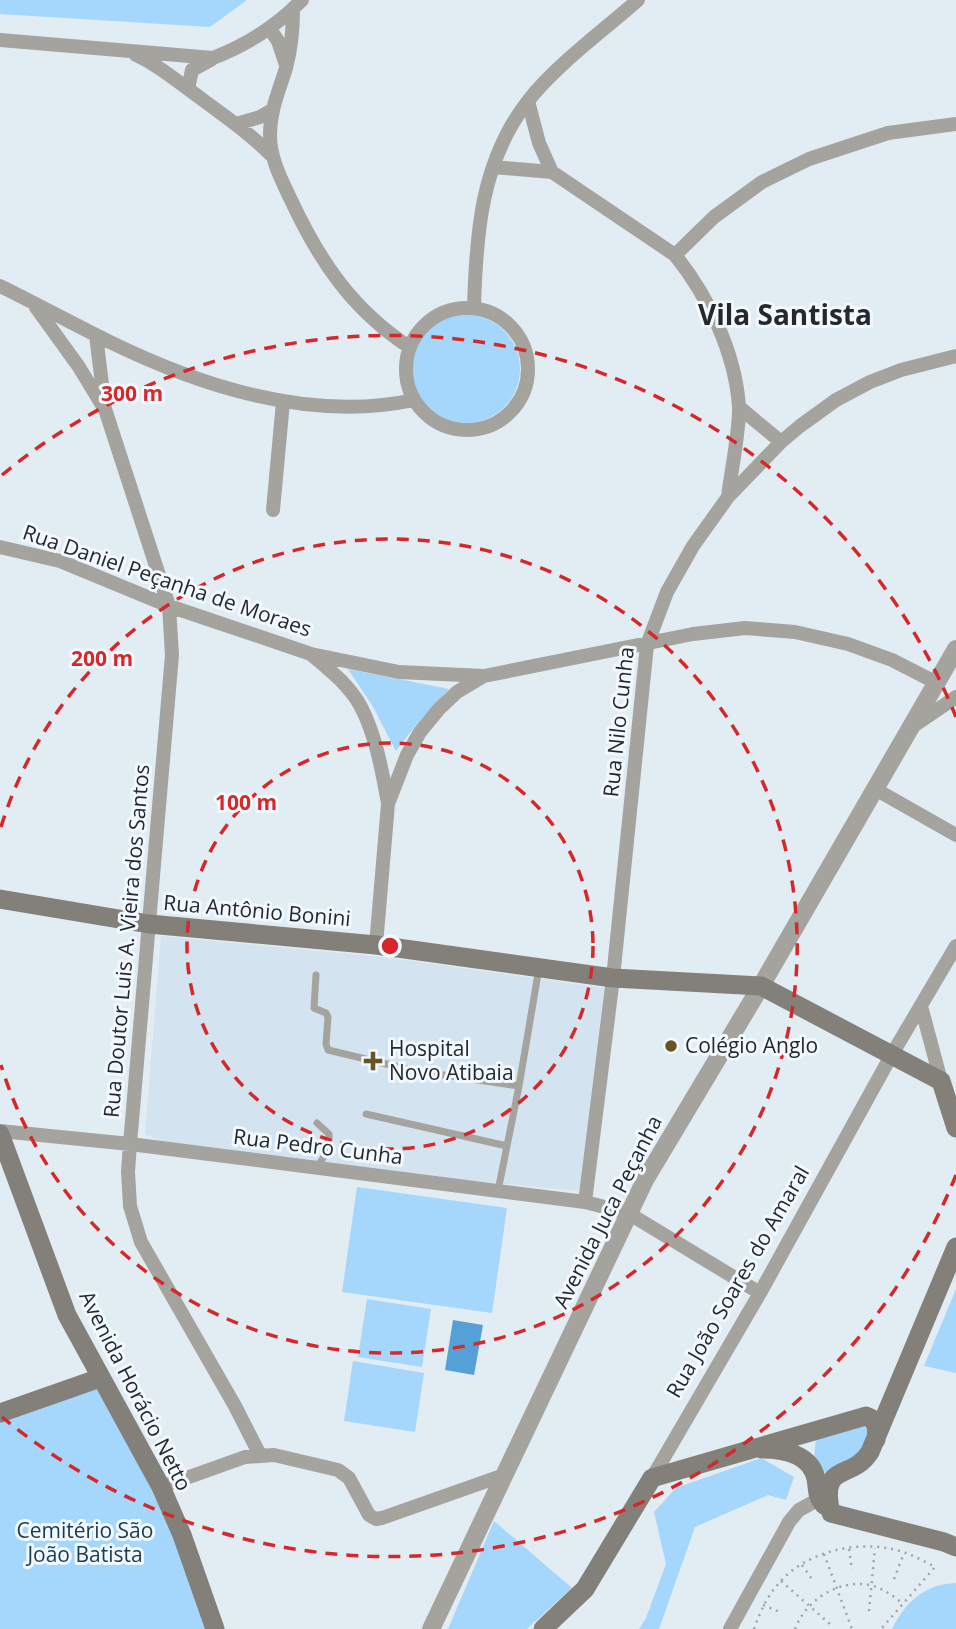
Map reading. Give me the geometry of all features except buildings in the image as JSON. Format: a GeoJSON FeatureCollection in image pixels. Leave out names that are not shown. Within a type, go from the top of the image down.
{"type":"FeatureCollection","features":[{"type":"Feature","properties":{"kind":"main road","name":"Rua Antônio Bonini"},"geometry":{"type":"LineString","coordinates":[[0,899],[149,924],[376,945],[613,978],[761,986]]}},
{"type":"Feature","properties":{"kind":"main road"},"geometry":{"type":"LineString","coordinates":[[761,986],[941,1081],[956,1128]]}},
{"type":"Feature","properties":{"kind":"main road","name":"Avenida Horácio Netto"},"geometry":{"type":"LineString","coordinates":[[0,1132],[67,1315],[161,1487],[182,1535],[215,1629]]}},
{"type":"Feature","properties":{"kind":"main road"},"geometry":{"type":"LineString","coordinates":[[738,1452],[774,1449],[790,1452],[803,1459],[819,1474],[836,1475],[866,1459],[956,1247]]}},
{"type":"Feature","properties":{"kind":"main road"},"geometry":{"type":"LineString","coordinates":[[0,1413],[100,1378]]}},
{"type":"Feature","properties":{"kind":"main road"},"geometry":{"type":"LineString","coordinates":[[652,1478],[866,1416],[873,1418],[876,1424],[876,1440]]}},
{"type":"Feature","properties":{"kind":"main road"},"geometry":{"type":"LineString","coordinates":[[822,1428],[808,1442],[806,1451],[825,1506]]}},
{"type":"Feature","properties":{"kind":"main road"},"geometry":{"type":"LineString","coordinates":[[825,1506],[828,1490],[836,1475]]}},
{"type":"Feature","properties":{"kind":"main road","name":"Rua João Soares do Amaral"},"geometry":{"type":"LineString","coordinates":[[543,1629],[585,1589],[652,1478]]}},
{"type":"Feature","properties":{"kind":"main road"},"geometry":{"type":"LineString","coordinates":[[825,1506],[956,1547]]}},
{"type":"Feature","properties":{"kind":"street"},"geometry":{"type":"LineString","coordinates":[[474,308],[477,237],[482,199],[505,136],[543,84],[638,0]]}},
{"type":"Feature","properties":{"kind":"street"},"geometry":{"type":"LineString","coordinates":[[188,89],[192,70],[245,45],[270,29],[298,5]]}},
{"type":"Feature","properties":{"kind":"street"},"geometry":{"type":"LineString","coordinates":[[271,155],[272,110],[286,66],[298,5]]}},
{"type":"Feature","properties":{"kind":"street"},"geometry":{"type":"LineString","coordinates":[[270,29],[278,41],[286,66]]}},
{"type":"Feature","properties":{"kind":"street"},"geometry":{"type":"LineString","coordinates":[[0,40],[213,58]]}},
{"type":"Feature","properties":{"kind":"street"},"geometry":{"type":"LineString","coordinates":[[125,51],[155,64],[236,124],[271,155],[303,225],[327,267],[359,307],[381,328],[409,347]]}},
{"type":"Feature","properties":{"kind":"street"},"geometry":{"type":"LineString","coordinates":[[528,101],[539,144],[552,172]]}},
{"type":"Feature","properties":{"kind":"street"},"geometry":{"type":"LineString","coordinates":[[236,124],[260,117],[272,110]]}},
{"type":"Feature","properties":{"kind":"street"},"geometry":{"type":"LineString","coordinates":[[675,255],[714,217],[762,182],[809,159],[888,133],[956,124]]}},
{"type":"Feature","properties":{"kind":"street"},"geometry":{"type":"LineString","coordinates":[[493,167],[552,172],[675,255],[690,273],[731,360],[739,407],[728,497]]}},
{"type":"Feature","properties":{"kind":"street","name":"Rua Doutor Luis A. Vieira dos Santos"},"geometry":{"type":"LineString","coordinates":[[0,286],[96,335],[105,409],[169,606],[172,655],[130,1144],[130,1206],[141,1242],[260,1455]]}},
{"type":"Feature","properties":{"kind":"street","name":"Rua Doutor Luis A. Vieira dos Santos"},"geometry":{"type":"LineString","coordinates":[[31,301],[79,367],[105,409]]}},
{"type":"Feature","properties":{"kind":"street"},"geometry":{"type":"LineString","coordinates":[[474,308],[494,314],[511,327],[523,344],[528,364],[526,385],[517,404],[502,419],[484,428],[463,431],[442,426],[425,414],[414,400],[407,383],[405,365],[409,347],[419,330],[435,316],[453,309],[474,308]]}},
{"type":"Feature","properties":{"kind":"street"},"geometry":{"type":"LineString","coordinates":[[96,335],[201,380],[283,402],[346,407],[389,405],[414,400]]}},
{"type":"Feature","properties":{"kind":"street","name":"Rua Nilo Cunha"},"geometry":{"type":"LineString","coordinates":[[585,1202],[613,978],[647,645],[667,592],[693,546],[728,497],[781,442],[836,400],[870,382],[901,370],[956,355]]}},
{"type":"Feature","properties":{"kind":"street"},"geometry":{"type":"LineString","coordinates":[[273,510],[283,402]]}},
{"type":"Feature","properties":{"kind":"street"},"geometry":{"type":"LineString","coordinates":[[739,407],[781,442]]}},
{"type":"Feature","properties":{"kind":"street","name":"Rua Daniel Peçanha de Moraes"},"geometry":{"type":"LineString","coordinates":[[0,547],[60,561],[169,606],[311,654],[399,672],[484,676],[692,634],[745,628],[795,632],[848,644],[892,660],[935,682]]}},
{"type":"Feature","properties":{"kind":"street","name":"Avenida Juca Peçanha"},"geometry":{"type":"LineString","coordinates":[[431,1629],[645,1180],[956,649]]}},
{"type":"Feature","properties":{"kind":"street"},"geometry":{"type":"LineString","coordinates":[[311,654],[339,678],[361,706],[380,758],[388,804],[376,945]]}},
{"type":"Feature","properties":{"kind":"street"},"geometry":{"type":"LineString","coordinates":[[388,804],[407,754],[420,732],[457,692],[484,676]]}},
{"type":"Feature","properties":{"kind":"street"},"geometry":{"type":"LineString","coordinates":[[912,727],[956,697]]}},
{"type":"Feature","properties":{"kind":"street"},"geometry":{"type":"LineString","coordinates":[[380,758],[401,761],[407,754]]}},
{"type":"Feature","properties":{"kind":"street"},"geometry":{"type":"LineString","coordinates":[[875,789],[956,835]]}},
{"type":"Feature","properties":{"kind":"street","name":"Rua João Soares do Amaral"},"geometry":{"type":"LineString","coordinates":[[652,1478],[956,946]]}},
{"type":"Feature","properties":{"kind":"street"},"geometry":{"type":"LineString","coordinates":[[921,1006],[941,1081]]}},
{"type":"Feature","properties":{"kind":"street","name":"Rua Pedro Cunha"},"geometry":{"type":"LineString","coordinates":[[0,1132],[130,1144],[585,1202],[628,1213],[760,1293]]}},
{"type":"Feature","properties":{"kind":"street"},"geometry":{"type":"LineString","coordinates":[[161,1487],[245,1457],[274,1455],[338,1469],[349,1478],[369,1515],[376,1519],[504,1475]]}},
{"type":"Feature","properties":{"kind":"street"},"geometry":{"type":"LineString","coordinates":[[730,1629],[789,1522],[799,1510],[825,1506]]}},
{"type":"Feature","properties":{"kind":"lane"},"geometry":{"type":"LineString","coordinates":[[497,1191],[519,1086],[539,967]]}},
{"type":"Feature","properties":{"kind":"lane"},"geometry":{"type":"LineString","coordinates":[[316,975],[314,1008],[326,1013],[328,1017],[328,1050],[416,1071],[519,1086]]}},
{"type":"Feature","properties":{"kind":"lane"},"geometry":{"type":"LineString","coordinates":[[366,1114],[507,1146]]}},
{"type":"Feature","properties":{"kind":"lane"},"geometry":{"type":"LineString","coordinates":[[316,1168],[330,1144],[329,1134],[317,1123]]}},
{"type":"Feature","properties":{"kind":"path"},"geometry":{"type":"LineString","coordinates":[[869,1611],[875,1546]]}},
{"type":"Feature","properties":{"kind":"path"},"geometry":{"type":"LineString","coordinates":[[754,1629],[763,1605],[780,1581],[801,1564],[848,1548],[875,1546],[904,1552],[935,1567],[881,1629]]}},
{"type":"Feature","properties":{"kind":"path"},"geometry":{"type":"LineString","coordinates":[[848,1548],[852,1570]]}},
{"type":"Feature","properties":{"kind":"path"},"geometry":{"type":"LineString","coordinates":[[894,1579],[904,1552]]}},
{"type":"Feature","properties":{"kind":"path"},"geometry":{"type":"LineString","coordinates":[[824,1554],[852,1629]]}},
{"type":"Feature","properties":{"kind":"path"},"geometry":{"type":"LineString","coordinates":[[801,1564],[814,1583]]}},
{"type":"Feature","properties":{"kind":"path"},"geometry":{"type":"LineString","coordinates":[[780,1581],[830,1624]]}},
{"type":"Feature","properties":{"kind":"path"},"geometry":{"type":"LineString","coordinates":[[795,1629],[809,1606],[821,1595],[854,1584],[872,1586],[887,1592],[903,1604]]}},
{"type":"Feature","properties":{"kind":"path"},"geometry":{"type":"LineString","coordinates":[[763,1605],[782,1613]]}},
{"type":"Feature","properties":{"kind":"shaded area","name":"Hospital Novo Atibaia"},"geometry":{"type":"Polygon","coordinates":[[[161,936],[383,957],[604,988],[579,1191],[358,1170],[163,1142],[145,1134],[161,936]]]}},
{"type":"Feature","properties":{"kind":"shaded area"},"geometry":{"type":"Polygon","coordinates":[[[453,1320],[483,1325],[474,1375],[445,1370],[453,1320]]]}},
{"type":"Feature","properties":{"kind":"green space"},"geometry":{"type":"Polygon","coordinates":[[[0,0],[247,0],[210,27],[0,14],[0,0]]]}},
{"type":"Feature","properties":{"kind":"green space"},"geometry":{"type":"Polygon","coordinates":[[[466,315],[487,319],[504,331],[516,348],[520,369],[516,390],[504,407],[487,419],[466,423],[445,419],[428,407],[416,390],[412,369],[416,348],[428,331],[445,319],[466,315]]]}},
{"type":"Feature","properties":{"kind":"green space"},"geometry":{"type":"Polygon","coordinates":[[[348,669],[449,689],[396,751],[372,705],[348,669]]]}},
{"type":"Feature","properties":{"kind":"green space"},"geometry":{"type":"Polygon","coordinates":[[[357,1187],[507,1208],[492,1313],[342,1292],[357,1187]]]}},
{"type":"Feature","properties":{"kind":"green space"},"geometry":{"type":"Polygon","coordinates":[[[956,1289],[956,1373],[924,1366],[956,1289]]]}},
{"type":"Feature","properties":{"kind":"green space"},"geometry":{"type":"Polygon","coordinates":[[[367,1299],[431,1309],[422,1367],[358,1357],[367,1299]]]}},
{"type":"Feature","properties":{"kind":"green space"},"geometry":{"type":"Polygon","coordinates":[[[353,1361],[424,1373],[415,1432],[344,1421],[353,1361]]]}},
{"type":"Feature","properties":{"kind":"green space","name":"Cemitério São João Batista"},"geometry":{"type":"Polygon","coordinates":[[[96,1388],[154,1488],[175,1537],[206,1629],[0,1629],[0,1421],[96,1388]]]}},
{"type":"Feature","properties":{"kind":"green space"},"geometry":{"type":"Polygon","coordinates":[[[867,1419],[870,1451],[828,1474],[819,1472],[814,1458],[816,1438],[867,1419]]]}},
{"type":"Feature","properties":{"kind":"green space"},"geometry":{"type":"Polygon","coordinates":[[[761,1458],[794,1477],[786,1500],[768,1495],[695,1527],[659,1629],[639,1629],[646,1618],[666,1564],[654,1512],[676,1488],[761,1458]]]}},
{"type":"Feature","properties":{"kind":"green space"},"geometry":{"type":"Polygon","coordinates":[[[494,1521],[572,1588],[527,1629],[448,1629],[494,1521]]]}},
{"type":"Feature","properties":{"kind":"green space"},"geometry":{"type":"Polygon","coordinates":[[[956,1583],[956,1629],[892,1629],[903,1611],[917,1596],[934,1587],[956,1583]]]}},
{"type":"Feature","properties":{"kind":"place","name":"Colégio Anglo"},"geometry":{"type":"Point","coordinates":[671,1046]}},
{"type":"Feature","properties":{"kind":"place","name":"Hospital Novo Atibaia"},"geometry":{"type":"Point","coordinates":[373,1061]}},
{"type":"Feature","properties":{"kind":"district","name":"Vila Santista"},"geometry":{"type":"Point","coordinates":[785,315]}}]}
